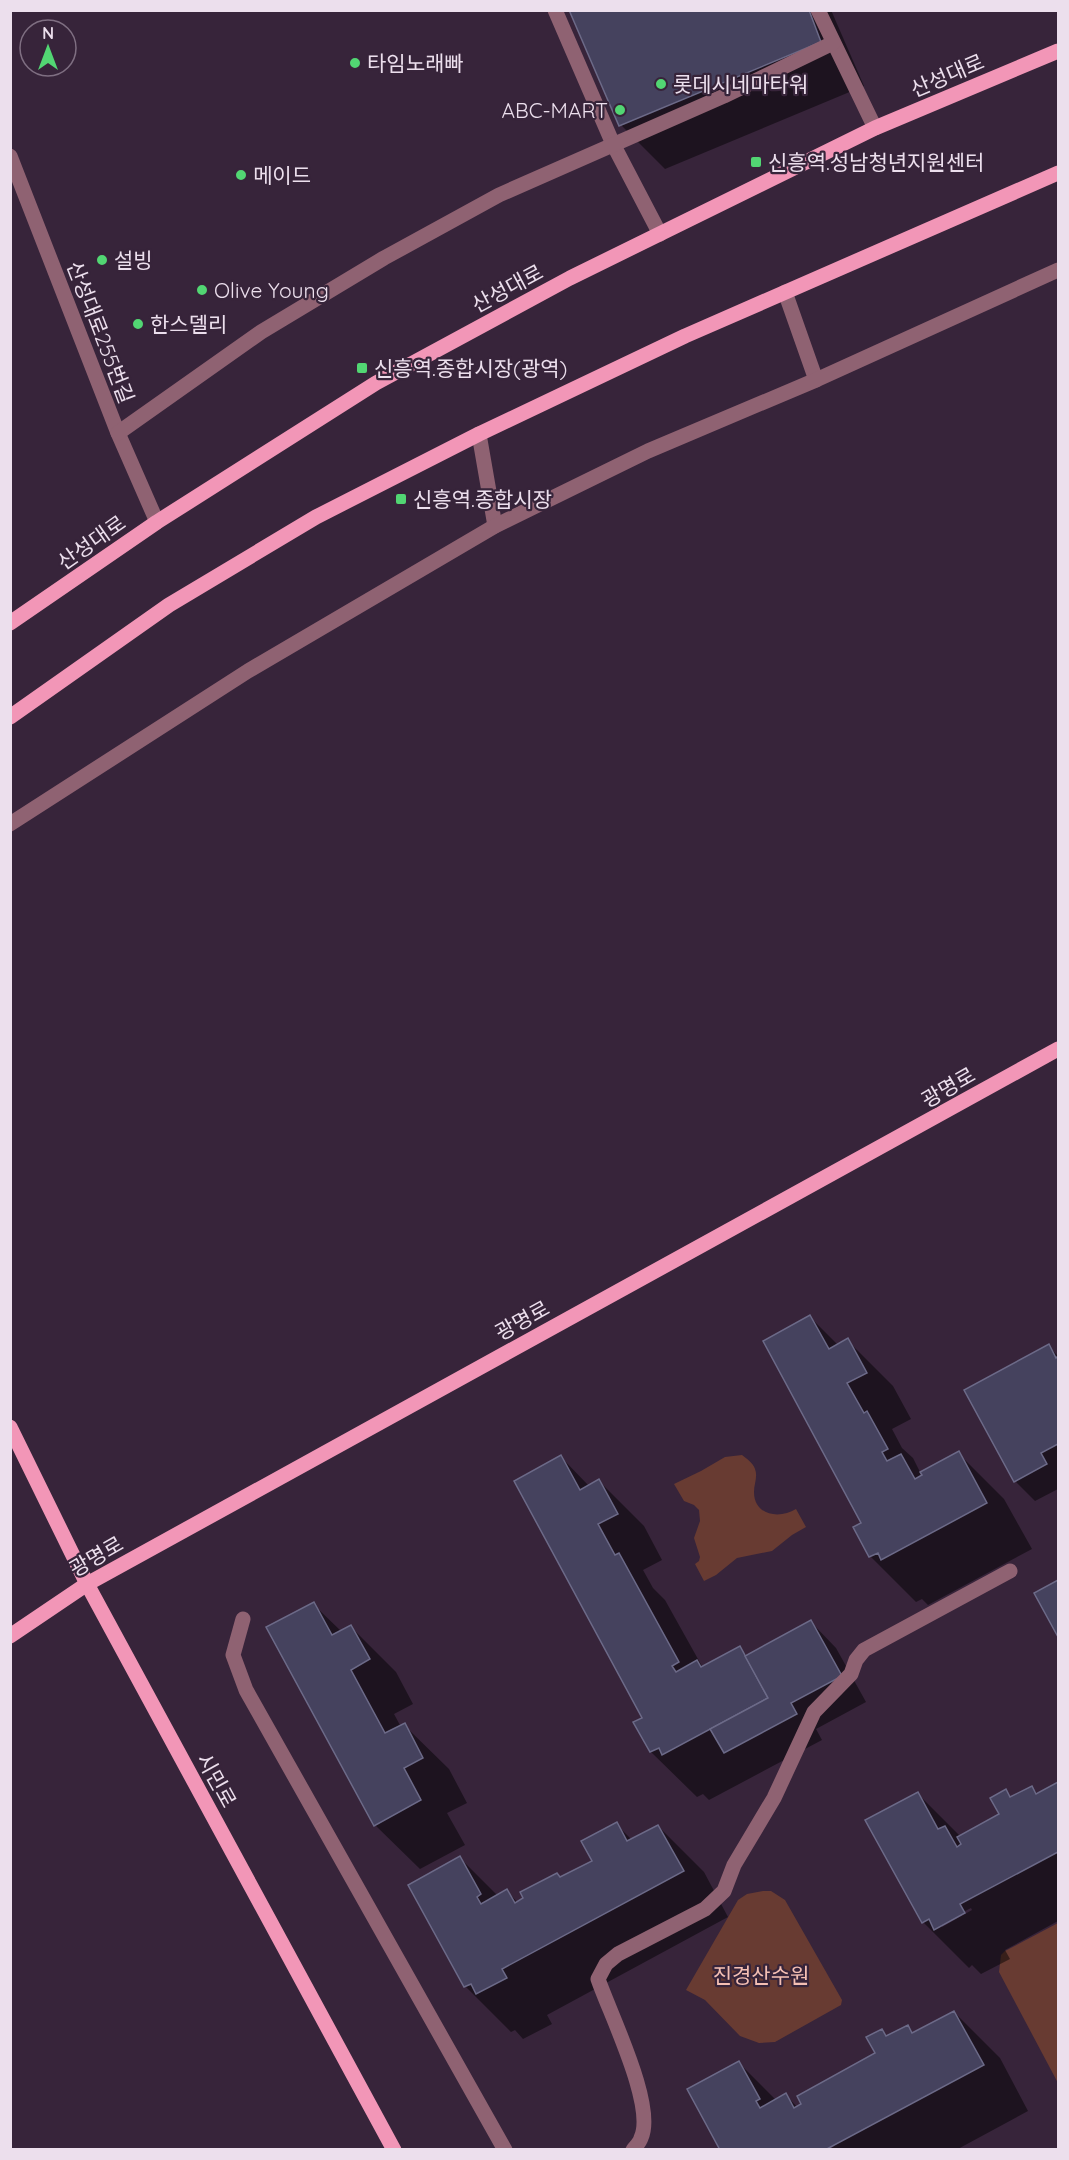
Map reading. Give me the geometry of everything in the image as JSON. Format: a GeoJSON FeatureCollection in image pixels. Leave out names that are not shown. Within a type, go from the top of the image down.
{"type":"FeatureCollection","features":[{"type":"Feature","properties":{"kind":"main road","name":"산성대로"},"geometry":{"type":"LineString","coordinates":[[10,623],[157,522],[376,383],[570,278],[875,128],[1059,51]]}},
{"type":"Feature","properties":{"kind":"main road"},"geometry":{"type":"LineString","coordinates":[[10,717],[169,605],[316,517],[479,434],[684,336],[1059,173]]}},
{"type":"Feature","properties":{"kind":"main road","name":"광명로"},"geometry":{"type":"LineString","coordinates":[[10,1636],[87,1584],[1059,1049]]}},
{"type":"Feature","properties":{"kind":"main road","name":"시민로"},"geometry":{"type":"LineString","coordinates":[[10,1427],[87,1584],[394,2150]]}},
{"type":"Feature","properties":{"kind":"street"},"geometry":{"type":"LineString","coordinates":[[555,10],[613,144],[660,234]]}},
{"type":"Feature","properties":{"kind":"street"},"geometry":{"type":"LineString","coordinates":[[818,10],[875,128]]}},
{"type":"Feature","properties":{"kind":"street"},"geometry":{"type":"LineString","coordinates":[[118,433],[261,332],[384,258],[499,195],[724,96],[833,43]]}},
{"type":"Feature","properties":{"kind":"street","name":"산성대로255번길"},"geometry":{"type":"LineString","coordinates":[[10,156],[118,433],[157,522]]}},
{"type":"Feature","properties":{"kind":"street"},"geometry":{"type":"LineString","coordinates":[[10,824],[248,671],[495,525],[648,451],[816,380],[1059,270]]}},
{"type":"Feature","properties":{"kind":"street"},"geometry":{"type":"LineString","coordinates":[[785,292],[816,380]]}},
{"type":"Feature","properties":{"kind":"street"},"geometry":{"type":"LineString","coordinates":[[479,434],[495,525]]}},
{"type":"Feature","properties":{"kind":"street"},"geometry":{"type":"LineString","coordinates":[[633,2150],[642,2137],[644,2120],[640,2090],[598,1979],[606,1964],[618,1954],[705,1909],[724,1891],[734,1865],[774,1797],[814,1712],[851,1674],[856,1660],[864,1650],[1010,1571]]}},
{"type":"Feature","properties":{"kind":"street"},"geometry":{"type":"LineString","coordinates":[[243,1619],[233,1655],[246,1690],[505,2150]]}},
{"type":"Feature","properties":{"kind":"green space"},"geometry":{"type":"Polygon","coordinates":[[[742,1455],[751,1463],[756,1472],[754,1492],[758,1506],[763,1511],[776,1514],[796,1509],[806,1527],[772,1551],[737,1558],[716,1575],[704,1581],[695,1564],[700,1557],[694,1538],[700,1521],[699,1510],[684,1501],[674,1484],[725,1457],[742,1455]]]}},
{"type":"Feature","properties":{"kind":"green space","name":"진경산수원"},"geometry":{"type":"Polygon","coordinates":[[[771,1891],[785,1900],[842,2000],[841,2005],[775,2042],[759,2043],[740,2036],[705,2000],[686,1990],[738,1900],[747,1894],[771,1891]]]}},
{"type":"Feature","properties":{"kind":"green space"},"geometry":{"type":"Polygon","coordinates":[[[1058,1923],[1058,2083],[999,1972],[1001,1955],[1005,1951],[1058,1923]]]}},
{"type":"Feature","properties":{"kind":"building","name":"롯데시네마타워"},"geometry":{"type":"Polygon","coordinates":[[[569,10],[809,10],[821,42],[619,126],[569,10]]]}},
{"type":"Feature","properties":{"kind":"building"},"geometry":{"type":"Polygon","coordinates":[[[810,1315],[829,1349],[848,1338],[867,1373],[847,1383],[864,1413],[867,1411],[888,1449],[882,1452],[887,1461],[901,1454],[915,1479],[922,1475],[920,1472],[959,1451],[987,1503],[881,1560],[878,1553],[869,1557],[853,1527],[861,1523],[763,1341],[810,1315]]]}},
{"type":"Feature","properties":{"kind":"building"},"geometry":{"type":"Polygon","coordinates":[[[1049,1344],[1056,1358],[1058,1356],[1058,1444],[1041,1453],[1047,1464],[1014,1482],[964,1390],[1049,1344]]]}},
{"type":"Feature","properties":{"kind":"building"},"geometry":{"type":"Polygon","coordinates":[[[561,1455],[580,1490],[599,1479],[618,1514],[598,1524],[615,1555],[619,1553],[679,1662],[672,1666],[676,1672],[697,1660],[701,1667],[740,1646],[768,1698],[662,1755],[659,1748],[650,1752],[633,1722],[642,1718],[514,1481],[561,1455]]]}},
{"type":"Feature","properties":{"kind":"building"},"geometry":{"type":"Polygon","coordinates":[[[1058,1580],[1058,1637],[1034,1593],[1058,1580]]]}},
{"type":"Feature","properties":{"kind":"building"},"geometry":{"type":"Polygon","coordinates":[[[314,1602],[332,1635],[351,1625],[370,1659],[351,1670],[385,1733],[405,1723],[423,1758],[404,1768],[421,1800],[374,1826],[266,1627],[314,1602]]]}},
{"type":"Feature","properties":{"kind":"building"},"geometry":{"type":"Polygon","coordinates":[[[811,1620],[842,1676],[791,1703],[797,1714],[724,1753],[710,1729],[768,1698],[745,1656],[811,1620]]]}},
{"type":"Feature","properties":{"kind":"building"},"geometry":{"type":"Polygon","coordinates":[[[1058,1782],[1058,1852],[960,1904],[965,1913],[934,1930],[929,1919],[922,1923],[865,1820],[918,1792],[938,1829],[945,1826],[957,1847],[961,1844],[957,1837],[999,1814],[990,1798],[1006,1789],[1010,1797],[1032,1786],[1036,1794],[1058,1782]]]}},
{"type":"Feature","properties":{"kind":"building"},"geometry":{"type":"Polygon","coordinates":[[[617,1822],[627,1841],[658,1825],[684,1871],[502,1969],[507,1978],[476,1994],[471,1984],[464,1987],[408,1885],[460,1856],[481,1894],[477,1897],[481,1904],[507,1889],[515,1903],[523,1898],[520,1892],[557,1873],[560,1877],[592,1861],[581,1841],[617,1822]]]}},
{"type":"Feature","properties":{"kind":"building"},"geometry":{"type":"Polygon","coordinates":[[[954,2011],[984,2065],[825,2150],[720,2150],[687,2089],[739,2061],[760,2099],[756,2101],[760,2108],[786,2093],[794,2108],[801,2104],[797,2096],[875,2053],[866,2037],[882,2029],[886,2036],[908,2025],[912,2033],[954,2011]]]}},
{"type":"Feature","properties":{"kind":"place","name":"타임노래빠"},"geometry":{"type":"Point","coordinates":[355,63]}},
{"type":"Feature","properties":{"kind":"place","name":"롯데시네마타워"},"geometry":{"type":"Point","coordinates":[661,84]}},
{"type":"Feature","properties":{"kind":"place","name":"ABC-MART"},"geometry":{"type":"Point","coordinates":[620,110]}},
{"type":"Feature","properties":{"kind":"place","name":"신흥역.성남청년지원센터"},"geometry":{"type":"Point","coordinates":[756,162]}},
{"type":"Feature","properties":{"kind":"place","name":"메이드"},"geometry":{"type":"Point","coordinates":[241,175]}},
{"type":"Feature","properties":{"kind":"place","name":"설빙"},"geometry":{"type":"Point","coordinates":[102,260]}},
{"type":"Feature","properties":{"kind":"place","name":"Olive Young"},"geometry":{"type":"Point","coordinates":[202,290]}},
{"type":"Feature","properties":{"kind":"place","name":"한스델리"},"geometry":{"type":"Point","coordinates":[138,324]}},
{"type":"Feature","properties":{"kind":"place","name":"신흥역.종합시장(광역)"},"geometry":{"type":"Point","coordinates":[362,368]}},
{"type":"Feature","properties":{"kind":"place","name":"신흥역.종합시장"},"geometry":{"type":"Point","coordinates":[401,499]}}]}
